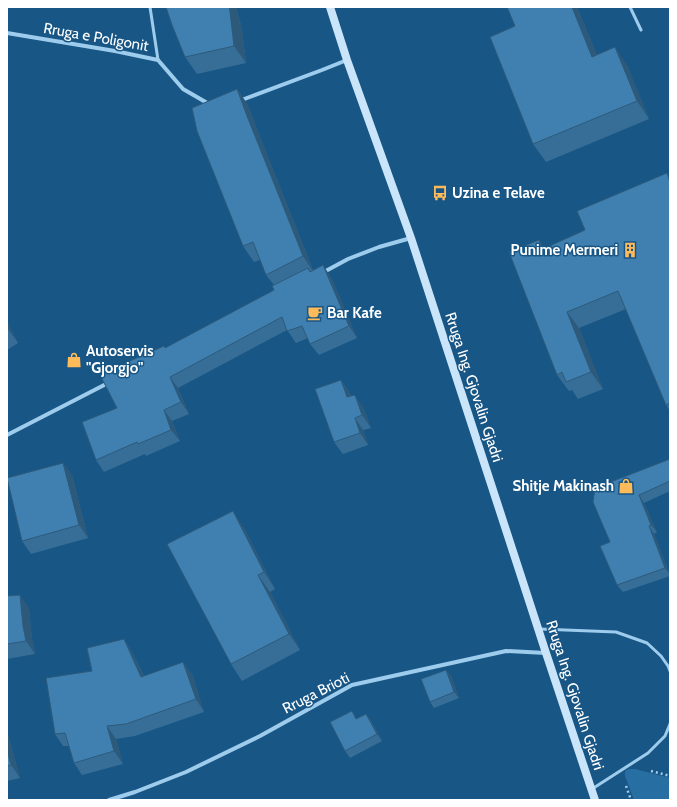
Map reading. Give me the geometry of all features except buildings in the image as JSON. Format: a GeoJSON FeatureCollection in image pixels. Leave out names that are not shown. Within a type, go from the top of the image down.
{"type":"FeatureCollection","features":[{"type":"Feature","properties":{"kind":"main road","name":"Rruga Ing. Gjovalin Gjadri"},"geometry":{"type":"LineString","coordinates":[[330,7],[347,60],[411,238],[595,800]]}},
{"type":"Feature","properties":{"kind":"street","name":"Rruga e Poligonit"},"geometry":{"type":"LineString","coordinates":[[7,33],[115,51],[158,60],[183,89],[212,105]]}},
{"type":"Feature","properties":{"kind":"street"},"geometry":{"type":"LineString","coordinates":[[235,103],[347,60]]}},
{"type":"Feature","properties":{"kind":"street"},"geometry":{"type":"LineString","coordinates":[[320,274],[348,259],[379,247],[411,238]]}},
{"type":"Feature","properties":{"kind":"street"},"geometry":{"type":"LineString","coordinates":[[7,434],[114,380]]}},
{"type":"Feature","properties":{"kind":"street","name":"Rruga Brioti"},"geometry":{"type":"LineString","coordinates":[[109,800],[135,792],[186,772],[260,736],[352,685],[506,651],[546,653]]}},
{"type":"Feature","properties":{"kind":"lane"},"geometry":{"type":"LineString","coordinates":[[150,7],[158,60]]}},
{"type":"Feature","properties":{"kind":"lane"},"geometry":{"type":"LineString","coordinates":[[630,7],[641,30]]}},
{"type":"Feature","properties":{"kind":"lane"},"geometry":{"type":"LineString","coordinates":[[538,629],[616,632],[647,643],[661,656],[670,671]]}},
{"type":"Feature","properties":{"kind":"lane"},"geometry":{"type":"LineString","coordinates":[[592,789],[648,753],[665,736],[670,724]]}},
{"type":"Feature","properties":{"kind":"shaded area"},"geometry":{"type":"Polygon","coordinates":[[[635,769],[670,778],[670,800],[634,800],[625,776],[625,771],[635,769]]]}},
{"type":"Feature","properties":{"kind":"place","name":"Uzina e Telave"},"geometry":{"type":"Point","coordinates":[440,193]}},
{"type":"Feature","properties":{"kind":"place","name":"Punime Mermeri"},"geometry":{"type":"Point","coordinates":[630,250]}},
{"type":"Feature","properties":{"kind":"place","name":"Bar Kafe"},"geometry":{"type":"Point","coordinates":[315,313]}},
{"type":"Feature","properties":{"kind":"place","name":"Autoservis \"Gjorgjo\""},"geometry":{"type":"Point","coordinates":[74,360]}},
{"type":"Feature","properties":{"kind":"place","name":"Shitje Makinash"},"geometry":{"type":"Point","coordinates":[626,486]}}]}
